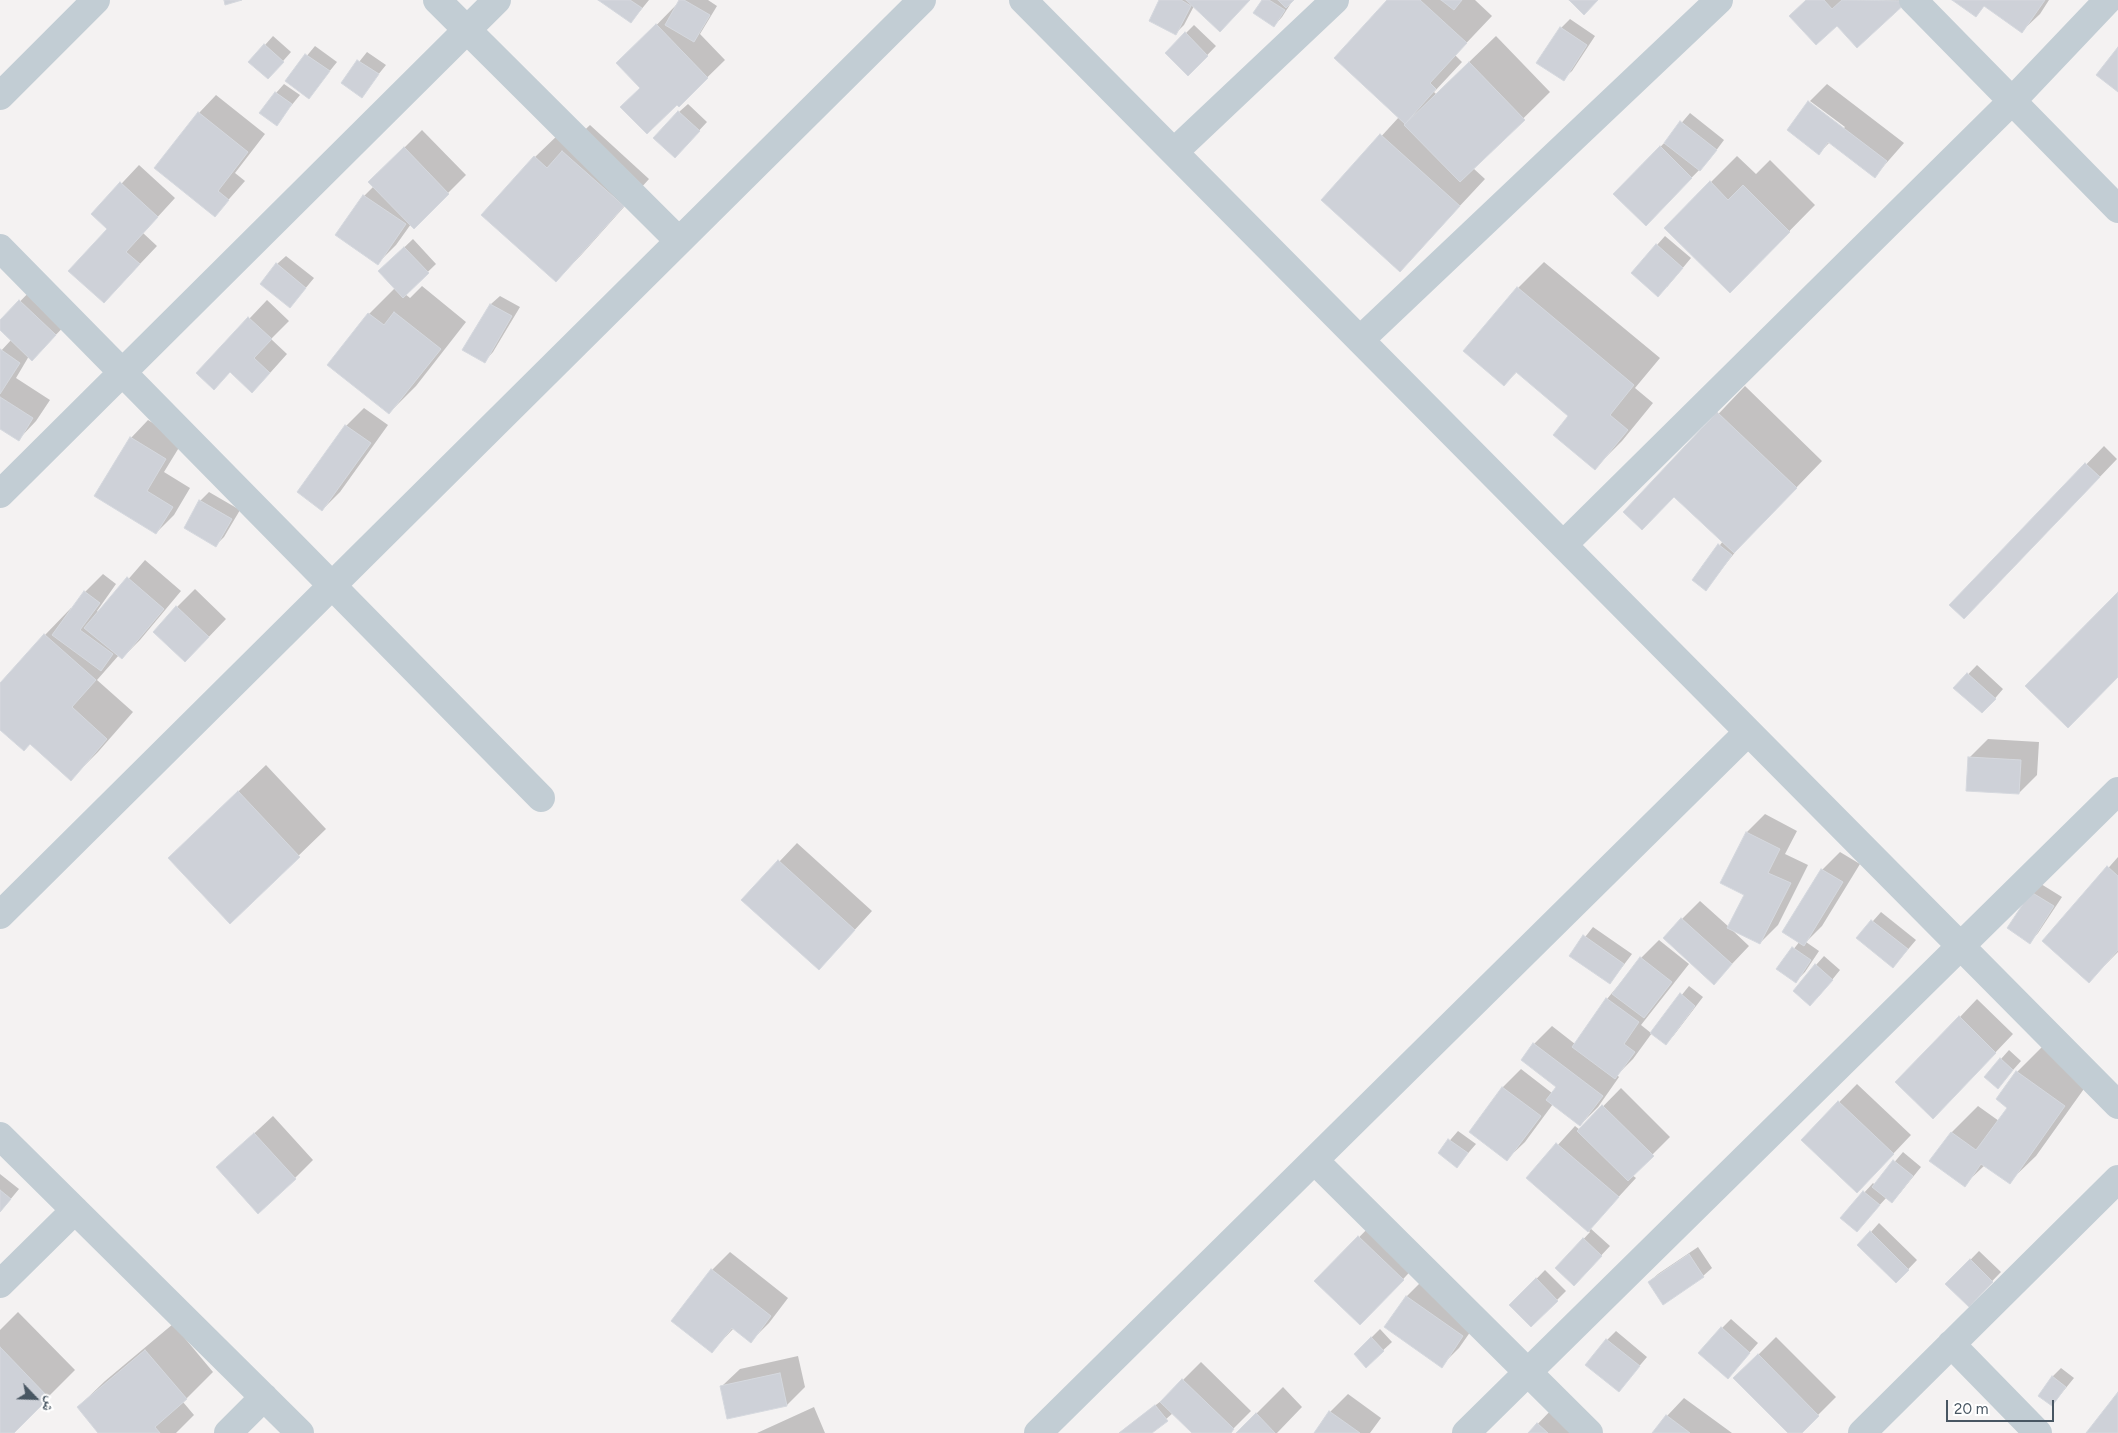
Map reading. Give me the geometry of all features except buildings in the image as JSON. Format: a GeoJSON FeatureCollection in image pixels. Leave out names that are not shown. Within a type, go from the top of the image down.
{"type":"FeatureCollection","features":[{"type":"Feature","properties":{"kind":"street"},"geometry":{"type":"LineString","coordinates":[[0,96],[96,0]]}},
{"type":"Feature","properties":{"kind":"street"},"geometry":{"type":"LineString","coordinates":[[437,0],[679,241]]}},
{"type":"Feature","properties":{"kind":"street"},"geometry":{"type":"LineString","coordinates":[[0,494],[497,0]]}},
{"type":"Feature","properties":{"kind":"street"},"geometry":{"type":"LineString","coordinates":[[0,915],[922,0]]}},
{"type":"Feature","properties":{"kind":"street"},"geometry":{"type":"LineString","coordinates":[[1023,0],[2118,1105]]}},
{"type":"Feature","properties":{"kind":"street"},"geometry":{"type":"LineString","coordinates":[[1174,152],[1335,0]]}},
{"type":"Feature","properties":{"kind":"street"},"geometry":{"type":"LineString","coordinates":[[1360,340],[1719,0]]}},
{"type":"Feature","properties":{"kind":"street"},"geometry":{"type":"LineString","coordinates":[[1914,0],[2118,210]]}},
{"type":"Feature","properties":{"kind":"street"},"geometry":{"type":"LineString","coordinates":[[1563,545],[2012,101],[2108,0]]}},
{"type":"Feature","properties":{"kind":"street"},"geometry":{"type":"LineString","coordinates":[[0,248],[541,798]]}},
{"type":"Feature","properties":{"kind":"street"},"geometry":{"type":"LineString","coordinates":[[1038,1433],[1748,732]]}},
{"type":"Feature","properties":{"kind":"street"},"geometry":{"type":"LineString","coordinates":[[1466,1433],[2118,791]]}},
{"type":"Feature","properties":{"kind":"street"},"geometry":{"type":"LineString","coordinates":[[0,1136],[300,1433]]}},
{"type":"Feature","properties":{"kind":"street"},"geometry":{"type":"LineString","coordinates":[[1315,1161],[1589,1433]]}},
{"type":"Feature","properties":{"kind":"street"},"geometry":{"type":"LineString","coordinates":[[1862,1433],[2118,1179]]}},
{"type":"Feature","properties":{"kind":"street"},"geometry":{"type":"LineString","coordinates":[[0,1284],[75,1210]]}},
{"type":"Feature","properties":{"kind":"street"},"geometry":{"type":"LineString","coordinates":[[1951,1344],[2038,1433]]}},
{"type":"Feature","properties":{"kind":"street"},"geometry":{"type":"LineString","coordinates":[[228,1433],[264,1397]]}}]}
